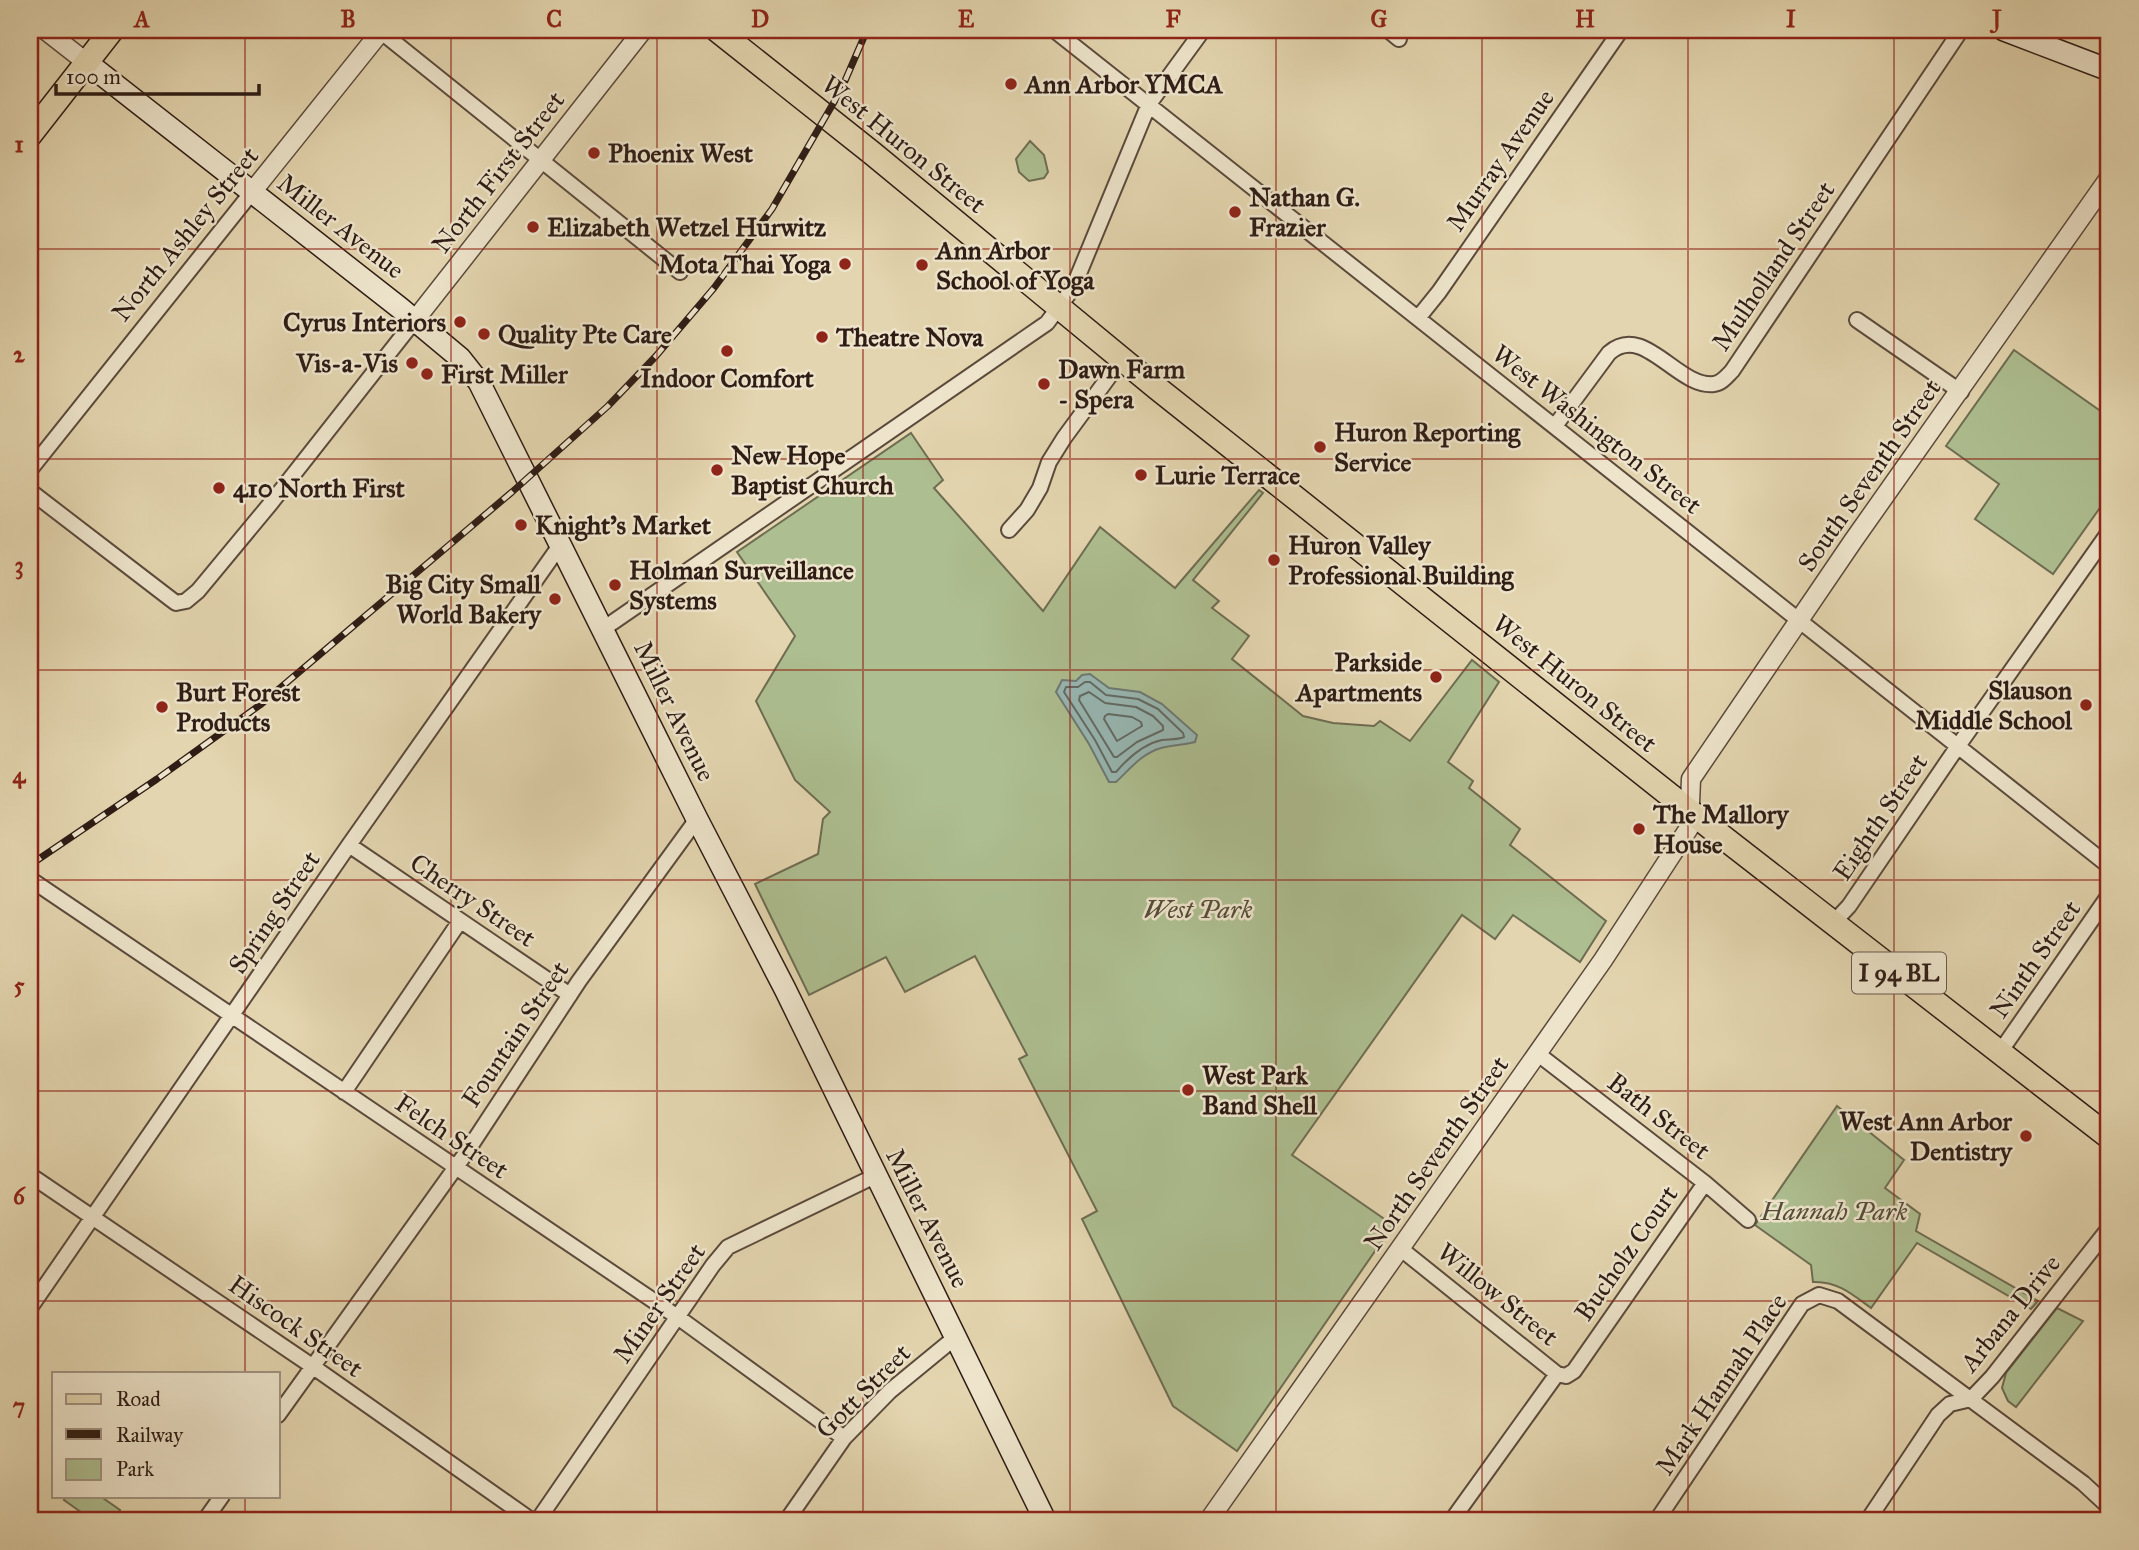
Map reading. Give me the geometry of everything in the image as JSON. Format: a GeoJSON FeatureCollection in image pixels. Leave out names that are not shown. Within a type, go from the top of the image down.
{"type":"FeatureCollection","features":[{"type":"Feature","properties":{"kind":"main road"},"geometry":{"type":"LineString","coordinates":[[30,135],[112,30]]}},
{"type":"Feature","properties":{"kind":"main road","name":"West Huron Street"},"geometry":{"type":"LineString","coordinates":[[716,30],[872,153],[1122,359],[1688,809],[2109,1137]]}},
{"type":"Feature","properties":{"kind":"main road"},"geometry":{"type":"LineString","coordinates":[[2004,30],[2109,70]]}},
{"type":"Feature","properties":{"kind":"main road","name":"Miller Avenue"},"geometry":{"type":"LineString","coordinates":[[86,62],[415,320],[460,358],[479,382],[785,989],[875,1176],[957,1336],[1043,1519]]}},
{"type":"Feature","properties":{"kind":"street"},"geometry":{"type":"LineString","coordinates":[[45,30],[86,62]]}},
{"type":"Feature","properties":{"kind":"street"},"geometry":{"type":"LineString","coordinates":[[381,30],[680,272]]}},
{"type":"Feature","properties":{"kind":"street","name":"North Ashley Street"},"geometry":{"type":"LineString","coordinates":[[30,470],[381,30]]}},
{"type":"Feature","properties":{"kind":"street","name":"North First Street"},"geometry":{"type":"LineString","coordinates":[[30,491],[169,598],[179,603],[189,599],[271,503],[643,30]]}},
{"type":"Feature","properties":{"kind":"street","name":"West Washington Street"},"geometry":{"type":"LineString","coordinates":[[1054,30],[2109,866]]}},
{"type":"Feature","properties":{"kind":"street"},"geometry":{"type":"LineString","coordinates":[[603,629],[1047,323],[1073,288],[1149,104],[1203,30]]}},
{"type":"Feature","properties":{"kind":"street","name":"Murray Avenue"},"geometry":{"type":"LineString","coordinates":[[1418,318],[1439,292],[1622,30]]}},
{"type":"Feature","properties":{"kind":"street","name":"Mulholland Street"},"geometry":{"type":"LineString","coordinates":[[1555,426],[1618,344],[1627,342],[1641,346],[1698,382],[1713,384],[1722,381],[1961,30]]}},
{"type":"Feature","properties":{"kind":"street","name":"South Seventh Street"},"geometry":{"type":"LineString","coordinates":[[1688,809],[1691,779],[2109,177]]}},
{"type":"Feature","properties":{"kind":"street"},"geometry":{"type":"LineString","coordinates":[[1857,320],[1961,391]]}},
{"type":"Feature","properties":{"kind":"street"},"geometry":{"type":"LineString","coordinates":[[1009,530],[1027,510],[1040,488],[1049,462],[1067,434],[1122,359]]}},
{"type":"Feature","properties":{"kind":"street","name":"Eighth Street"},"geometry":{"type":"LineString","coordinates":[[1834,922],[1849,906],[2109,532]]}},
{"type":"Feature","properties":{"kind":"street","name":"Spring Street"},"geometry":{"type":"LineString","coordinates":[[30,1308],[349,845],[561,544]]}},
{"type":"Feature","properties":{"kind":"street","name":"North Seventh Street"},"geometry":{"type":"LineString","coordinates":[[1209,1520],[1538,1054],[1689,828],[1688,809]]}},
{"type":"Feature","properties":{"kind":"street","name":"Fountain Street"},"geometry":{"type":"LineString","coordinates":[[280,1412],[456,1167],[570,995],[697,819]]}},
{"type":"Feature","properties":{"kind":"street","name":"Cherry Street"},"geometry":{"type":"LineString","coordinates":[[349,845],[570,995]]}},
{"type":"Feature","properties":{"kind":"street","name":"Felch Street"},"geometry":{"type":"LineString","coordinates":[[30,879],[679,1318],[844,1438]]}},
{"type":"Feature","properties":{"kind":"street","name":"Ninth Street"},"geometry":{"type":"LineString","coordinates":[[2000,1052],[2109,895]]}},
{"type":"Feature","properties":{"kind":"street"},"geometry":{"type":"LineString","coordinates":[[344,1092],[460,921]]}},
{"type":"Feature","properties":{"kind":"street","name":"Bath Street"},"geometry":{"type":"LineString","coordinates":[[1538,1054],[1705,1183],[1748,1220]]}},
{"type":"Feature","properties":{"kind":"street","name":"Hiscock Street"},"geometry":{"type":"LineString","coordinates":[[30,1175],[312,1366],[531,1520]]}},
{"type":"Feature","properties":{"kind":"street","name":"Miner Street"},"geometry":{"type":"LineString","coordinates":[[538,1520],[728,1247],[875,1176]]}},
{"type":"Feature","properties":{"kind":"street","name":"Bucholz Court"},"geometry":{"type":"LineString","coordinates":[[1557,1374],[1566,1376],[1574,1371],[1705,1183]]}},
{"type":"Feature","properties":{"kind":"street","name":"Arbana Drive"},"geometry":{"type":"LineString","coordinates":[[1868,1520],[1938,1415],[1950,1404],[1971,1399],[1992,1377],[2109,1228]]}},
{"type":"Feature","properties":{"kind":"street","name":"Willow Street"},"geometry":{"type":"LineString","coordinates":[[1401,1249],[1557,1374],[1452,1520]]}},
{"type":"Feature","properties":{"kind":"street","name":"Mark Hannah Place"},"geometry":{"type":"LineString","coordinates":[[1657,1520],[1802,1304],[1811,1298],[1826,1296],[1838,1301],[1971,1399]]}},
{"type":"Feature","properties":{"kind":"street","name":"Gott Street"},"geometry":{"type":"LineString","coordinates":[[787,1520],[844,1438],[890,1391],[957,1336]]}},
{"type":"Feature","properties":{"kind":"street"},"geometry":{"type":"LineString","coordinates":[[1971,1399],[2083,1483],[2109,1507]]}},
{"type":"Feature","properties":{"kind":"street"},"geometry":{"type":"LineString","coordinates":[[205,1520],[221,1498]]}},
{"type":"Feature","properties":{"kind":"street"},"geometry":{"type":"LineString","coordinates":[[2104,1520],[2109,1512]]}},
{"type":"Feature","properties":{"kind":"green space"},"geometry":{"type":"Polygon","coordinates":[[[1030,141],[1044,155],[1048,172],[1044,178],[1029,181],[1019,172],[1016,159],[1030,141]]]}},
{"type":"Feature","properties":{"kind":"green space"},"geometry":{"type":"Polygon","coordinates":[[[2014,350],[2109,417],[2109,495],[2053,574],[1975,519],[1999,484],[1946,446],[2014,350]]]}},
{"type":"Feature","properties":{"kind":"green space","name":"West Park"},"geometry":{"type":"Polygon","coordinates":[[[911,433],[943,480],[934,488],[1043,611],[1100,527],[1175,588],[1259,490],[1263,493],[1193,580],[1219,601],[1212,608],[1249,636],[1232,659],[1303,716],[1333,723],[1374,726],[1380,721],[1410,741],[1472,660],[1499,682],[1448,762],[1473,781],[1469,788],[1520,829],[1510,845],[1606,921],[1580,962],[1513,915],[1495,939],[1462,915],[1292,1155],[1393,1225],[1237,1451],[1173,1406],[1082,1219],[1097,1211],[1019,1059],[1027,1055],[975,956],[905,992],[886,957],[809,995],[755,884],[818,854],[823,819],[830,812],[795,780],[756,701],[795,636],[737,552],[911,433]]]}},
{"type":"Feature","properties":{"kind":"green space","name":"Hannah Park"},"geometry":{"type":"Polygon","coordinates":[[[1837,1106],[1904,1160],[1885,1188],[1920,1214],[1916,1231],[2038,1301],[2031,1309],[1917,1243],[1871,1308],[1837,1286],[1813,1282],[1811,1265],[1755,1225],[1837,1106]]]}},
{"type":"Feature","properties":{"kind":"green space"},"geometry":{"type":"Polygon","coordinates":[[[2057,1308],[2083,1321],[2016,1407],[2008,1401],[2002,1388],[2006,1373],[2057,1308]]]}},
{"type":"Feature","properties":{"kind":"green space"},"geometry":{"type":"Polygon","coordinates":[[[103,1498],[120,1510],[112,1520],[92,1520],[64,1500],[103,1498]]]}},
{"type":"Feature","properties":{"kind":"water"},"geometry":{"type":"Polygon","coordinates":[[[1090,674],[1109,688],[1140,692],[1162,704],[1197,735],[1195,742],[1154,751],[1136,762],[1116,782],[1109,782],[1056,692],[1062,680],[1076,681],[1082,675],[1090,674]]]}},
{"type":"Feature","properties":{"kind":"railway"},"geometry":{"type":"LineString","coordinates":[[30,865],[260,705],[512,492],[608,406],[656,356],[714,288],[772,209],[841,90],[867,30]]}},
{"type":"Feature","properties":{"kind":"place","name":"Ann Arbor YMCA"},"geometry":{"type":"Point","coordinates":[1011,84]}},
{"type":"Feature","properties":{"kind":"place","name":"Phoenix West"},"geometry":{"type":"Point","coordinates":[594,153]}},
{"type":"Feature","properties":{"kind":"place","name":"Nathan G. Frazier"},"geometry":{"type":"Point","coordinates":[1235,212]}},
{"type":"Feature","properties":{"kind":"place","name":"Elizabeth Wetzel Hurwitz"},"geometry":{"type":"Point","coordinates":[533,227]}},
{"type":"Feature","properties":{"kind":"place","name":"Mota Thai Yoga"},"geometry":{"type":"Point","coordinates":[845,264]}},
{"type":"Feature","properties":{"kind":"place","name":"Ann Arbor School of Yoga"},"geometry":{"type":"Point","coordinates":[922,265]}},
{"type":"Feature","properties":{"kind":"place","name":"Cyrus Interiors"},"geometry":{"type":"Point","coordinates":[460,322]}},
{"type":"Feature","properties":{"kind":"place","name":"Quality Pte Care"},"geometry":{"type":"Point","coordinates":[484,334]}},
{"type":"Feature","properties":{"kind":"place","name":"Theatre Nova"},"geometry":{"type":"Point","coordinates":[822,337]}},
{"type":"Feature","properties":{"kind":"place","name":"Indoor Comfort"},"geometry":{"type":"Point","coordinates":[727,351]}},
{"type":"Feature","properties":{"kind":"place","name":"Vis-a-Vis"},"geometry":{"type":"Point","coordinates":[412,363]}},
{"type":"Feature","properties":{"kind":"place","name":"First Miller"},"geometry":{"type":"Point","coordinates":[427,374]}},
{"type":"Feature","properties":{"kind":"place","name":"Dawn Farm - Spera"},"geometry":{"type":"Point","coordinates":[1044,384]}},
{"type":"Feature","properties":{"kind":"place","name":"Huron Reporting Service"},"geometry":{"type":"Point","coordinates":[1320,447]}},
{"type":"Feature","properties":{"kind":"place","name":"New Hope Baptist Church"},"geometry":{"type":"Point","coordinates":[717,470]}},
{"type":"Feature","properties":{"kind":"place","name":"Lurie Terrace"},"geometry":{"type":"Point","coordinates":[1141,475]}},
{"type":"Feature","properties":{"kind":"place","name":"410 North First"},"geometry":{"type":"Point","coordinates":[219,488]}},
{"type":"Feature","properties":{"kind":"place","name":"Knight's Market"},"geometry":{"type":"Point","coordinates":[521,525]}},
{"type":"Feature","properties":{"kind":"place","name":"Huron Valley Professional Building"},"geometry":{"type":"Point","coordinates":[1274,560]}},
{"type":"Feature","properties":{"kind":"place","name":"Holman Surveillance Systems"},"geometry":{"type":"Point","coordinates":[615,585]}},
{"type":"Feature","properties":{"kind":"place","name":"Big City Small World Bakery"},"geometry":{"type":"Point","coordinates":[555,599]}},
{"type":"Feature","properties":{"kind":"place","name":"Parkside Apartments"},"geometry":{"type":"Point","coordinates":[1436,677]}},
{"type":"Feature","properties":{"kind":"place","name":"Slauson Middle School"},"geometry":{"type":"Point","coordinates":[2086,705]}},
{"type":"Feature","properties":{"kind":"place","name":"Burt Forest Products"},"geometry":{"type":"Point","coordinates":[162,707]}},
{"type":"Feature","properties":{"kind":"place","name":"The Mallory House"},"geometry":{"type":"Point","coordinates":[1639,829]}},
{"type":"Feature","properties":{"kind":"place","name":"West Park Band Shell"},"geometry":{"type":"Point","coordinates":[1188,1090]}},
{"type":"Feature","properties":{"kind":"place","name":"West Ann Arbor Dentistry"},"geometry":{"type":"Point","coordinates":[2026,1136]}}]}
